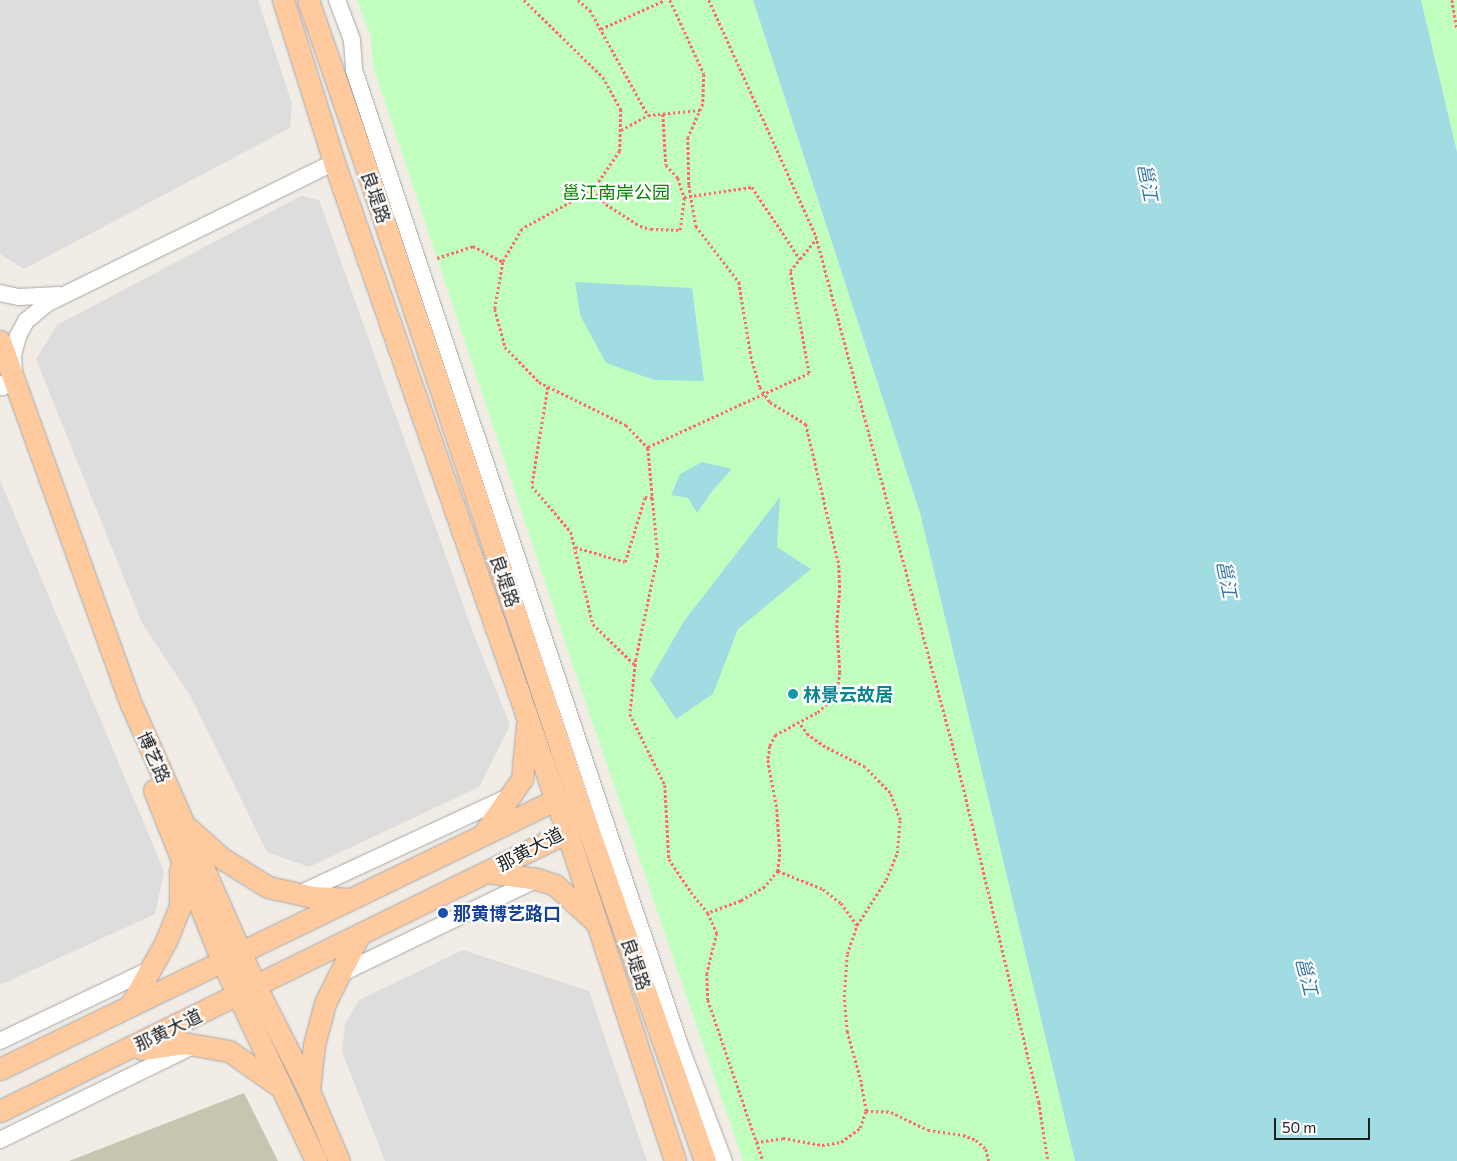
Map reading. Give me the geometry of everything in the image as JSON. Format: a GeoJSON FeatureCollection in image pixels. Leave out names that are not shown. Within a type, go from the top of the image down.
{"type":"FeatureCollection","features":[{"type":"Feature","properties":{"kind":"main road","name":"良堤路"},"geometry":{"type":"LineString","coordinates":[[284,0],[334,162],[597,922],[675,1161]]}},
{"type":"Feature","properties":{"kind":"main road","name":"良堤路"},"geometry":{"type":"LineString","coordinates":[[308,0],[362,152],[581,809],[705,1161]]}},
{"type":"Feature","properties":{"kind":"main road","name":"博艺路"},"geometry":{"type":"LineString","coordinates":[[0,341],[5,383],[180,857],[247,991],[281,1088],[316,1161]]}},
{"type":"Feature","properties":{"kind":"main road","name":"博艺路"},"geometry":{"type":"LineString","coordinates":[[5,383],[131,704],[184,826],[231,957]]}},
{"type":"Feature","properties":{"kind":"main road"},"geometry":{"type":"LineString","coordinates":[[482,835],[522,779],[528,721]]}},
{"type":"Feature","properties":{"kind":"main road","name":"那黄大道"},"geometry":{"type":"LineString","coordinates":[[0,1069],[555,800],[581,809],[566,832],[0,1112]]}},
{"type":"Feature","properties":{"kind":"main road"},"geometry":{"type":"LineString","coordinates":[[184,826],[223,859],[268,887],[313,897],[351,899]]}},
{"type":"Feature","properties":{"kind":"main road"},"geometry":{"type":"LineString","coordinates":[[130,1006],[166,941],[180,906],[180,857]]}},
{"type":"Feature","properties":{"kind":"main road"},"geometry":{"type":"LineString","coordinates":[[486,872],[538,879],[555,885],[597,922]]}},
{"type":"Feature","properties":{"kind":"main road"},"geometry":{"type":"LineString","coordinates":[[309,1091],[314,1045],[325,1003],[359,935]]}},
{"type":"Feature","properties":{"kind":"main road","name":"博艺路"},"geometry":{"type":"LineString","coordinates":[[247,991],[309,1091],[339,1161]]}},
{"type":"Feature","properties":{"kind":"main road"},"geometry":{"type":"LineString","coordinates":[[124,1051],[184,1043],[229,1051],[281,1088]]}},
{"type":"Feature","properties":{"kind":"street"},"geometry":{"type":"LineString","coordinates":[[337,0],[352,40],[354,70],[382,155],[680,1046],[724,1161]]}},
{"type":"Feature","properties":{"kind":"street"},"geometry":{"type":"LineString","coordinates":[[5,383],[18,336],[26,322],[37,311],[61,295],[334,162]]}},
{"type":"Feature","properties":{"kind":"street"},"geometry":{"type":"LineString","coordinates":[[0,293],[19,297],[61,295]]}},
{"type":"Feature","properties":{"kind":"street"},"geometry":{"type":"LineString","coordinates":[[299,894],[510,796]]}},
{"type":"Feature","properties":{"kind":"street"},"geometry":{"type":"LineString","coordinates":[[340,974],[538,879]]}},
{"type":"Feature","properties":{"kind":"street"},"geometry":{"type":"LineString","coordinates":[[0,1041],[151,969]]}},
{"type":"Feature","properties":{"kind":"street"},"geometry":{"type":"LineString","coordinates":[[0,1140],[195,1045]]}},
{"type":"Feature","properties":{"kind":"path"},"geometry":{"type":"LineString","coordinates":[[524,0],[604,77],[621,109],[620,151],[593,190],[522,229],[503,262],[495,309],[505,347],[539,382],[626,425],[648,448],[658,555],[635,664],[630,714],[666,785],[669,859],[708,913],[717,933],[707,973],[708,1000],[763,1161]]}},
{"type":"Feature","properties":{"kind":"path"},"geometry":{"type":"LineString","coordinates":[[578,0],[590,10],[648,115]]}},
{"type":"Feature","properties":{"kind":"path"},"geometry":{"type":"LineString","coordinates":[[601,29],[665,0]]}},
{"type":"Feature","properties":{"kind":"path"},"geometry":{"type":"LineString","coordinates":[[670,0],[704,74],[703,104],[688,138],[690,194],[696,226],[739,282],[751,356],[760,387],[770,402],[806,424],[839,565],[840,590],[837,624],[840,672],[838,687],[831,701],[817,713],[776,735],[770,746],[768,760],[778,809],[780,854],[778,871],[765,887],[741,901],[708,913]]}},
{"type":"Feature","properties":{"kind":"path"},"geometry":{"type":"LineString","coordinates":[[709,0],[816,239],[958,765],[1039,1102],[1048,1161]]}},
{"type":"Feature","properties":{"kind":"path"},"geometry":{"type":"LineString","coordinates":[[1452,0],[1457,29]]}},
{"type":"Feature","properties":{"kind":"path"},"geometry":{"type":"LineString","coordinates":[[620,131],[648,115],[700,110]]}},
{"type":"Feature","properties":{"kind":"path"},"geometry":{"type":"LineString","coordinates":[[593,190],[606,204],[640,226],[651,229],[680,230],[684,196],[678,178],[666,165],[663,114]]}},
{"type":"Feature","properties":{"kind":"path"},"geometry":{"type":"LineString","coordinates":[[684,196],[752,187],[800,259]]}},
{"type":"Feature","properties":{"kind":"path"},"geometry":{"type":"LineString","coordinates":[[648,448],[809,373],[790,271],[816,239]]}},
{"type":"Feature","properties":{"kind":"path"},"geometry":{"type":"LineString","coordinates":[[437,258],[473,246],[503,262]]}},
{"type":"Feature","properties":{"kind":"path"},"geometry":{"type":"LineString","coordinates":[[548,387],[532,486],[571,532],[593,624],[635,664]]}},
{"type":"Feature","properties":{"kind":"path"},"geometry":{"type":"LineString","coordinates":[[575,547],[625,562],[645,496],[652,498]]}},
{"type":"Feature","properties":{"kind":"path"},"geometry":{"type":"LineString","coordinates":[[756,1142],[783,1138],[822,1145],[841,1142],[860,1128],[866,1111],[861,1082],[847,1032],[844,997],[847,954],[857,924],[886,880],[897,853],[900,820],[890,793],[865,768],[825,747],[808,735],[800,723]]}},
{"type":"Feature","properties":{"kind":"path"},"geometry":{"type":"LineString","coordinates":[[778,871],[804,879],[823,889],[841,903],[857,924]]}},
{"type":"Feature","properties":{"kind":"path"},"geometry":{"type":"LineString","coordinates":[[866,1111],[891,1112],[928,1130],[963,1135],[976,1140],[986,1149],[989,1161]]}},
{"type":"Feature","properties":{"kind":"shaded area"},"geometry":{"type":"Polygon","coordinates":[[[0,0],[258,0],[292,104],[290,128],[24,269],[0,254],[0,0]]]}},
{"type":"Feature","properties":{"kind":"shaded area"},"geometry":{"type":"Polygon","coordinates":[[[301,196],[319,200],[474,635],[510,725],[479,787],[309,867],[267,852],[191,697],[142,623],[36,359],[57,325],[301,196]]]}},
{"type":"Feature","properties":{"kind":"shaded area"},"geometry":{"type":"Polygon","coordinates":[[[0,480],[164,871],[155,914],[0,985],[0,480]]]}},
{"type":"Feature","properties":{"kind":"shaded area"},"geometry":{"type":"Polygon","coordinates":[[[463,950],[589,991],[647,1161],[385,1161],[342,1052],[345,1024],[359,1000],[463,950]]]}},
{"type":"Feature","properties":{"kind":"shaded area"},"geometry":{"type":"Polygon","coordinates":[[[244,1093],[278,1161],[69,1161],[244,1093]]]}},
{"type":"Feature","properties":{"kind":"green space","name":"邕江南岸公园"},"geometry":{"type":"Polygon","coordinates":[[[357,0],[753,0],[920,513],[1075,1161],[743,1161],[571,660],[373,66],[371,37],[357,0]]]}},
{"type":"Feature","properties":{"kind":"green space"},"geometry":{"type":"Polygon","coordinates":[[[1421,0],[1457,0],[1457,152],[1421,0]]]}},
{"type":"Feature","properties":{"kind":"water","name":"邕江"},"geometry":{"type":"Polygon","coordinates":[[[753,0],[1421,0],[1457,152],[1457,1161],[1075,1161],[920,513],[753,0]]]}},
{"type":"Feature","properties":{"kind":"water"},"geometry":{"type":"Polygon","coordinates":[[[575,282],[692,288],[704,381],[654,380],[606,363],[580,315],[575,282]]]}},
{"type":"Feature","properties":{"kind":"water"},"geometry":{"type":"Polygon","coordinates":[[[702,462],[732,469],[713,490],[697,513],[688,498],[671,495],[680,474],[702,462]]]}},
{"type":"Feature","properties":{"kind":"water"},"geometry":{"type":"Polygon","coordinates":[[[780,497],[777,547],[811,569],[738,629],[713,694],[676,719],[650,680],[684,621],[780,497]]]}},
{"type":"Feature","properties":{"kind":"place","name":"林景云故居"},"geometry":{"type":"Point","coordinates":[793,694]}},
{"type":"Feature","properties":{"kind":"place","name":"那黄博艺路口"},"geometry":{"type":"Point","coordinates":[443,913]}}]}
